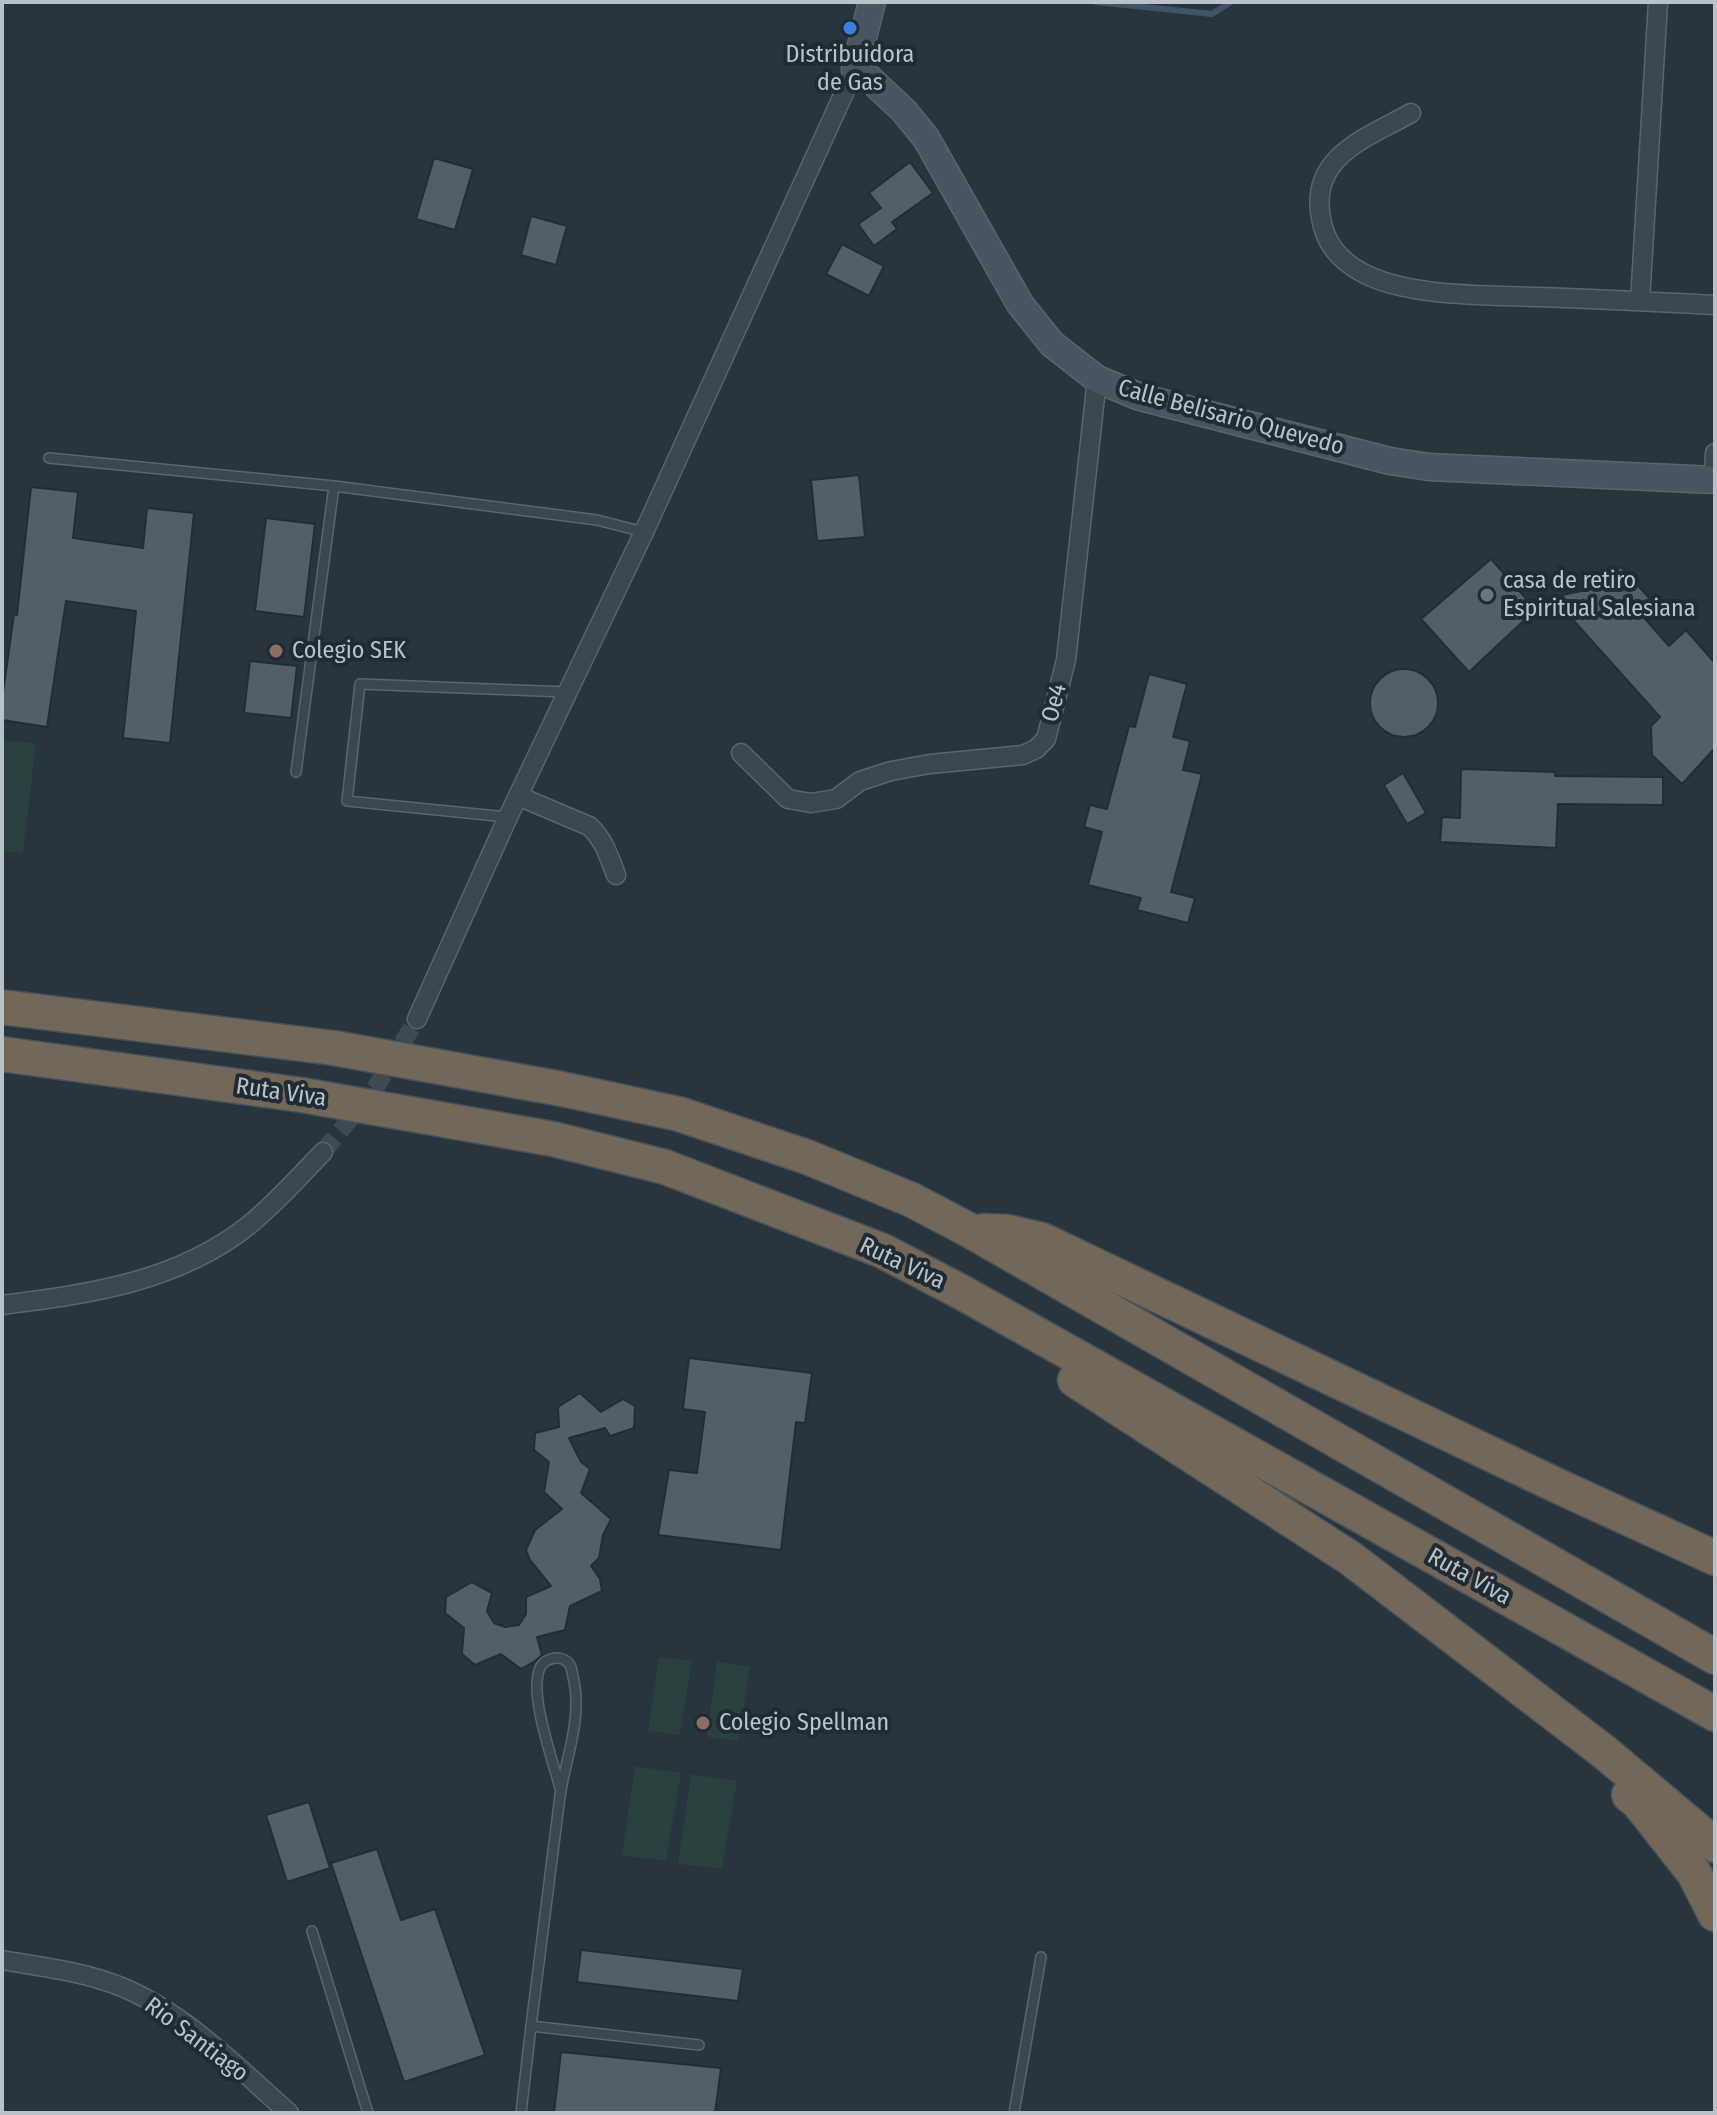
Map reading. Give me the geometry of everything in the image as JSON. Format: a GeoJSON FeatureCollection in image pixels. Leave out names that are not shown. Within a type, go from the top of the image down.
{"type":"FeatureCollection","features":[{"type":"Feature","properties":{"kind":"highway","name":"Ruta Viva"},"geometry":{"type":"LineString","coordinates":[[2,1007],[334,1048],[562,1089],[679,1114],[807,1157],[912,1200],[969,1230],[1715,1657]]}},
{"type":"Feature","properties":{"kind":"highway","name":"Ruta Viva"},"geometry":{"type":"LineString","coordinates":[[2,1054],[302,1095],[553,1139],[665,1167],[883,1251],[1707,1710]]}},
{"type":"Feature","properties":{"kind":"highway"},"geometry":{"type":"LineString","coordinates":[[771,1210],[872,1271],[1065,1374],[1350,1558],[1603,1751],[1715,1845]]}},
{"type":"Feature","properties":{"kind":"highway"},"geometry":{"type":"LineString","coordinates":[[969,1230],[1008,1232],[1042,1240],[1715,1558]]}},
{"type":"Feature","properties":{"kind":"highway"},"geometry":{"type":"LineString","coordinates":[[1668,1538],[1715,1548]]}},
{"type":"Feature","properties":{"kind":"highway"},"geometry":{"type":"LineString","coordinates":[[1432,1619],[1496,1684],[1638,1802],[1694,1873],[1715,1914]]}},
{"type":"Feature","properties":{"kind":"street"},"geometry":{"type":"LineString","coordinates":[[417,1019],[855,69],[872,2]]}},
{"type":"Feature","properties":{"kind":"street"},"geometry":{"type":"LineString","coordinates":[[1640,301],[1658,2]]}},
{"type":"Feature","properties":{"kind":"street","name":"Calle Belisario Quevedo"},"geometry":{"type":"LineString","coordinates":[[855,69],[904,111],[926,138],[1020,304],[1052,344],[1097,379],[1140,397],[1390,461],[1429,467],[1714,480]]}},
{"type":"Feature","properties":{"kind":"street"},"geometry":{"type":"LineString","coordinates":[[1411,113],[1344,151],[1329,165],[1320,186],[1319,208],[1324,236],[1340,259],[1365,274],[1409,287],[1468,294],[1715,305]]}},
{"type":"Feature","properties":{"kind":"street","name":"Oe4"},"geometry":{"type":"LineString","coordinates":[[741,753],[788,799],[811,803],[836,799],[860,781],[891,771],[1023,755],[1036,749],[1046,739],[1066,660],[1097,379]]}},
{"type":"Feature","properties":{"kind":"street"},"geometry":{"type":"LineString","coordinates":[[1714,480],[1715,453]]}},
{"type":"Feature","properties":{"kind":"street"},"geometry":{"type":"LineString","coordinates":[[518,796],[589,826],[606,847],[616,875]]}},
{"type":"Feature","properties":{"kind":"street"},"geometry":{"type":"LineString","coordinates":[[2,1305],[112,1289],[160,1275],[211,1251],[257,1219],[323,1152]]}},
{"type":"Feature","properties":{"kind":"street","name":"Rio Santiago"},"geometry":{"type":"LineString","coordinates":[[2,1960],[107,1981],[154,2004],[209,2043],[289,2113]]}},
{"type":"Feature","properties":{"kind":"lane"},"geometry":{"type":"LineString","coordinates":[[49,458],[334,486],[597,520],[644,532]]}},
{"type":"Feature","properties":{"kind":"lane"},"geometry":{"type":"LineString","coordinates":[[296,772],[334,486]]}},
{"type":"Feature","properties":{"kind":"lane"},"geometry":{"type":"LineString","coordinates":[[508,817],[347,801],[360,684],[566,692]]}},
{"type":"Feature","properties":{"kind":"lane"},"geometry":{"type":"LineString","coordinates":[[521,2113],[561,1792],[576,1716],[577,1692],[570,1665],[562,1659],[551,1658],[543,1663],[537,1673],[538,1691],[540,1716],[561,1792]]}},
{"type":"Feature","properties":{"kind":"lane"},"geometry":{"type":"LineString","coordinates":[[312,1931],[368,2113]]}},
{"type":"Feature","properties":{"kind":"lane"},"geometry":{"type":"LineString","coordinates":[[1014,2113],[1041,1957]]}},
{"type":"Feature","properties":{"kind":"lane"},"geometry":{"type":"LineString","coordinates":[[531,2026],[699,2045]]}},
{"type":"Feature","properties":{"kind":"green space"},"geometry":{"type":"Polygon","coordinates":[[[2,740],[36,743],[23,853],[2,851],[2,740]]]}},
{"type":"Feature","properties":{"kind":"green space"},"geometry":{"type":"Polygon","coordinates":[[[659,1657],[692,1661],[680,1735],[648,1731],[659,1657]]]}},
{"type":"Feature","properties":{"kind":"green space"},"geometry":{"type":"Polygon","coordinates":[[[717,1662],[750,1667],[738,1741],[707,1737],[717,1662]]]}},
{"type":"Feature","properties":{"kind":"green space"},"geometry":{"type":"Polygon","coordinates":[[[635,1766],[681,1773],[666,1861],[622,1855],[635,1766]]]}},
{"type":"Feature","properties":{"kind":"green space"},"geometry":{"type":"Polygon","coordinates":[[[691,1774],[737,1781],[722,1869],[678,1864],[691,1774]]]}},
{"type":"Feature","properties":{"kind":"building"},"geometry":{"type":"Polygon","coordinates":[[[434,158],[473,169],[455,230],[416,219],[434,158]]]}},
{"type":"Feature","properties":{"kind":"building"},"geometry":{"type":"Polygon","coordinates":[[[910,162],[933,193],[892,222],[897,229],[874,246],[858,224],[881,208],[869,193],[910,162]]]}},
{"type":"Feature","properties":{"kind":"building"},"geometry":{"type":"Polygon","coordinates":[[[531,216],[567,226],[556,265],[521,255],[531,216]]]}},
{"type":"Feature","properties":{"kind":"building"},"geometry":{"type":"Polygon","coordinates":[[[842,244],[884,266],[869,296],[826,274],[842,244]]]}},
{"type":"Feature","properties":{"kind":"building"},"geometry":{"type":"Polygon","coordinates":[[[859,475],[865,537],[817,541],[811,480],[859,475]]]}},
{"type":"Feature","properties":{"kind":"building"},"geometry":{"type":"Polygon","coordinates":[[[31,487],[78,492],[73,538],[143,548],[147,508],[194,513],[170,743],[123,738],[136,611],[66,601],[47,727],[2,720],[2,700],[14,614],[17,615],[31,487]]]}},
{"type":"Feature","properties":{"kind":"building"},"geometry":{"type":"Polygon","coordinates":[[[266,518],[315,524],[304,617],[255,611],[266,518]]]}},
{"type":"Feature","properties":{"kind":"building"},"geometry":{"type":"Polygon","coordinates":[[[1491,559],[1529,602],[1591,589],[1621,567],[1651,600],[1639,612],[1669,646],[1686,630],[1715,663],[1715,748],[1682,784],[1652,755],[1651,726],[1660,717],[1566,612],[1534,611],[1469,672],[1421,619],[1491,559]]]}},
{"type":"Feature","properties":{"kind":"building"},"geometry":{"type":"Polygon","coordinates":[[[250,661],[297,666],[291,718],[244,713],[250,661]]]}},
{"type":"Feature","properties":{"kind":"building"},"geometry":{"type":"Polygon","coordinates":[[[1397,669],[1411,669],[1423,674],[1433,684],[1438,703],[1433,722],[1423,732],[1411,737],[1397,737],[1385,732],[1375,722],[1370,710],[1370,696],[1375,684],[1385,674],[1397,669]]]}},
{"type":"Feature","properties":{"kind":"building"},"geometry":{"type":"Polygon","coordinates":[[[1149,674],[1187,684],[1173,737],[1190,741],[1183,770],[1202,774],[1171,892],[1195,898],[1188,923],[1137,910],[1141,898],[1088,885],[1102,832],[1084,827],[1090,805],[1107,809],[1129,726],[1135,727],[1149,674]]]}},
{"type":"Feature","properties":{"kind":"building"},"geometry":{"type":"Polygon","coordinates":[[[1461,769],[1555,772],[1555,776],[1663,777],[1663,805],[1558,804],[1556,848],[1440,842],[1442,817],[1460,818],[1461,769]]]}},
{"type":"Feature","properties":{"kind":"building"},"geometry":{"type":"Polygon","coordinates":[[[1403,773],[1426,813],[1407,824],[1384,785],[1403,773]]]}},
{"type":"Feature","properties":{"kind":"building"},"geometry":{"type":"Polygon","coordinates":[[[689,1358],[812,1373],[805,1423],[796,1422],[781,1550],[658,1535],[669,1470],[697,1473],[705,1412],[683,1409],[689,1358]]]}},
{"type":"Feature","properties":{"kind":"building"},"geometry":{"type":"Polygon","coordinates":[[[580,1393],[601,1412],[623,1399],[635,1406],[634,1428],[610,1436],[605,1428],[569,1438],[581,1462],[590,1469],[581,1493],[611,1519],[603,1535],[599,1558],[591,1566],[600,1579],[602,1591],[570,1606],[565,1630],[537,1637],[542,1655],[535,1661],[521,1669],[501,1654],[475,1665],[462,1654],[464,1628],[445,1613],[446,1597],[472,1582],[492,1593],[487,1611],[494,1623],[505,1627],[519,1625],[526,1614],[526,1597],[551,1586],[530,1560],[526,1550],[535,1530],[562,1509],[544,1492],[549,1462],[534,1450],[535,1433],[559,1427],[558,1407],[580,1393]]]}},
{"type":"Feature","properties":{"kind":"building"},"geometry":{"type":"Polygon","coordinates":[[[309,1802],[330,1868],[287,1882],[266,1815],[309,1802]]]}},
{"type":"Feature","properties":{"kind":"building"},"geometry":{"type":"Polygon","coordinates":[[[377,1849],[401,1920],[435,1909],[485,2055],[404,2082],[331,1863],[377,1849]]]}},
{"type":"Feature","properties":{"kind":"building"},"geometry":{"type":"Polygon","coordinates":[[[581,1950],[743,1969],[738,2001],[577,1982],[581,1950]]]}},
{"type":"Feature","properties":{"kind":"building"},"geometry":{"type":"Polygon","coordinates":[[[561,2052],[721,2068],[715,2113],[554,2113],[561,2052]]]}},
{"type":"Feature","properties":{"kind":"waterway"},"geometry":{"type":"LineString","coordinates":[[1096,2],[1212,14],[1231,2]]}},
{"type":"Feature","properties":{"kind":"tunnel"},"geometry":{"type":"LineString","coordinates":[[323,1152],[376,1087],[417,1019]]}},
{"type":"Feature","properties":{"kind":"place","name":"Distribuidora de Gas"},"geometry":{"type":"Point","coordinates":[850,28]}},
{"type":"Feature","properties":{"kind":"place","name":"casa de retiro Espiritual Salesiana"},"geometry":{"type":"Point","coordinates":[1487,595]}},
{"type":"Feature","properties":{"kind":"place","name":"Colegio SEK"},"geometry":{"type":"Point","coordinates":[276,651]}},
{"type":"Feature","properties":{"kind":"place","name":"Colegio Spellman"},"geometry":{"type":"Point","coordinates":[703,1723]}}]}
